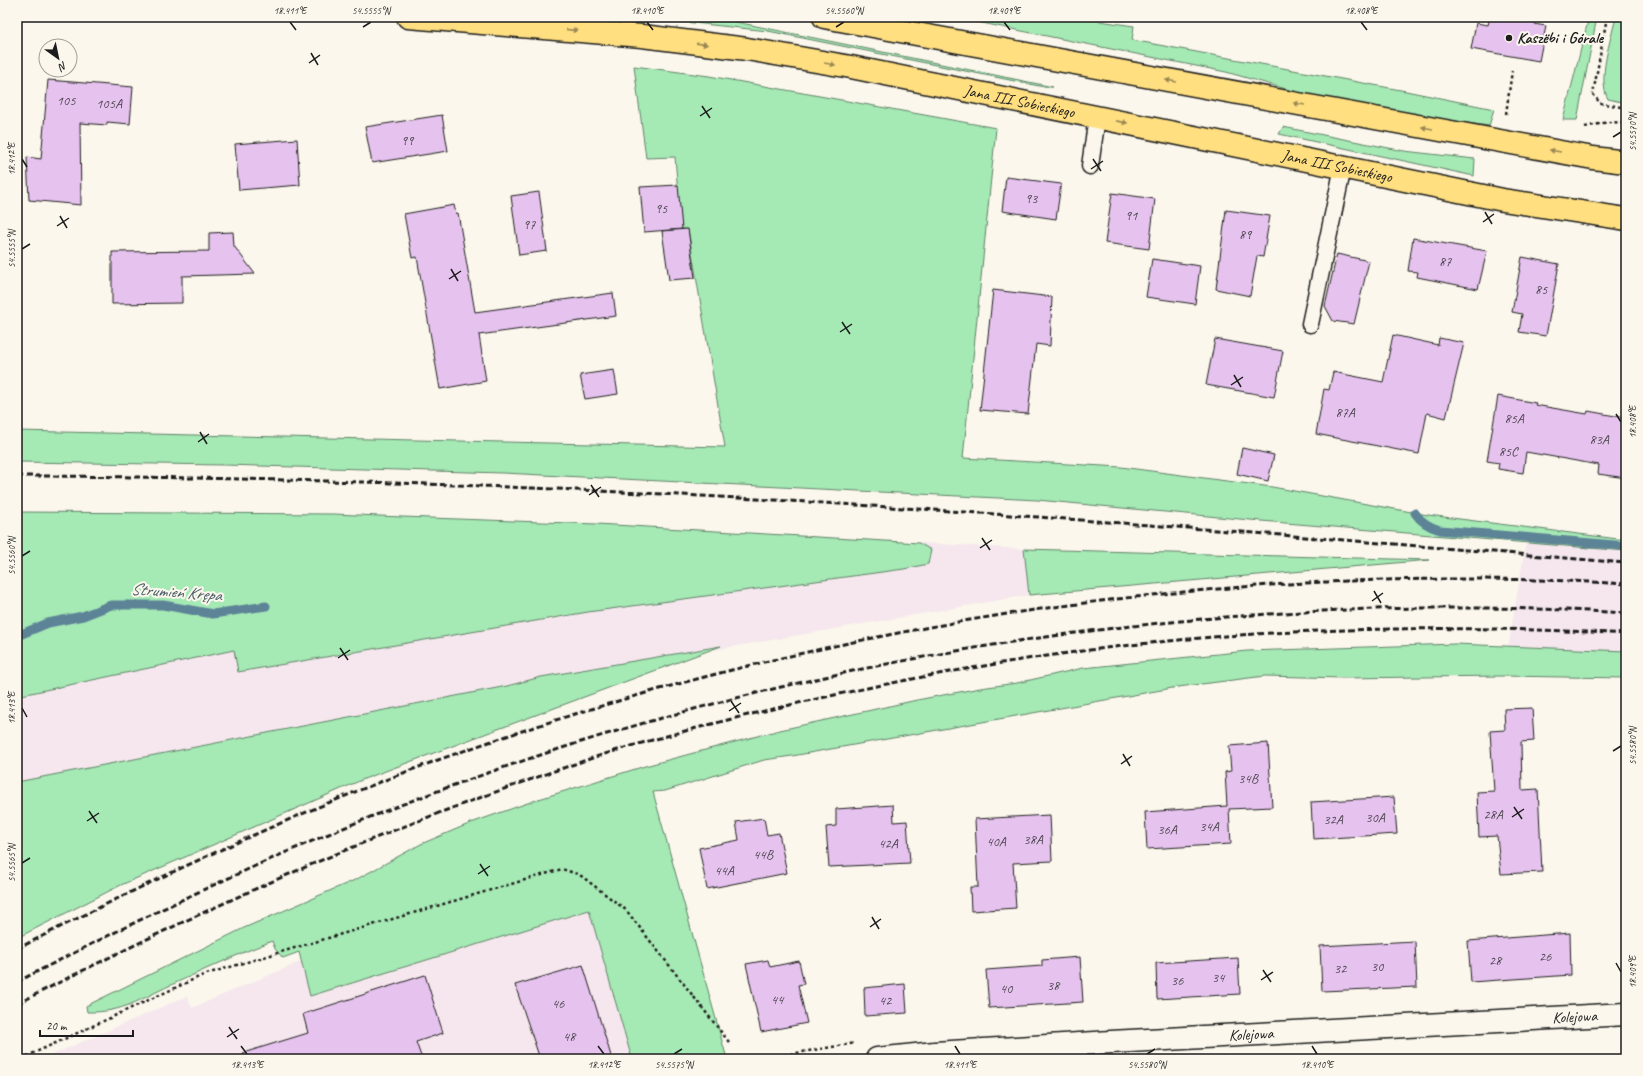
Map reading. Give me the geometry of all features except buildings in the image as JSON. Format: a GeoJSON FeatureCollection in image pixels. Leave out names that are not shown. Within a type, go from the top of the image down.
{"type":"FeatureCollection","features":[{"type":"Feature","properties":{"kind":"main road","name":"Jana III Sobieskiego"},"geometry":{"type":"LineString","coordinates":[[408,17],[634,36],[747,49],[851,67],[1503,200],[1626,219]]}},
{"type":"Feature","properties":{"kind":"main road"},"geometry":{"type":"LineString","coordinates":[[824,17],[1593,158],[1626,162]]}},
{"type":"Feature","properties":{"kind":"street","name":"Kolejowa"},"geometry":{"type":"LineString","coordinates":[[877,1059],[935,1053],[1111,1042],[1626,1014]]}},
{"type":"Feature","properties":{"kind":"lane"},"geometry":{"type":"LineString","coordinates":[[1090,166],[1097,117]]}},
{"type":"Feature","properties":{"kind":"lane"},"geometry":{"type":"LineString","coordinates":[[1310,324],[1343,167]]}},
{"type":"Feature","properties":{"kind":"path"},"geometry":{"type":"LineString","coordinates":[[1607,17],[1593,94],[1600,103],[1626,108]]}},
{"type":"Feature","properties":{"kind":"path"},"geometry":{"type":"LineString","coordinates":[[1505,120],[1512,71]]}},
{"type":"Feature","properties":{"kind":"path"},"geometry":{"type":"LineString","coordinates":[[1578,128],[1608,122],[1626,123]]}},
{"type":"Feature","properties":{"kind":"path"},"geometry":{"type":"LineString","coordinates":[[21,1059],[203,974],[562,869],[580,875],[626,910],[730,1042]]}},
{"type":"Feature","properties":{"kind":"shaded area"},"geometry":{"type":"Polygon","coordinates":[[[17,512],[334,514],[597,524],[1024,549],[1029,595],[507,686],[17,898],[17,512]]]}},
{"type":"Feature","properties":{"kind":"shaded area"},"geometry":{"type":"Polygon","coordinates":[[[1536,528],[1626,540],[1626,661],[1506,659],[1526,543],[1536,528]]]}},
{"type":"Feature","properties":{"kind":"shaded area"},"geometry":{"type":"Polygon","coordinates":[[[589,910],[632,1059],[43,1059],[187,996],[192,1008],[302,961],[311,996],[589,910]]]}},
{"type":"Feature","properties":{"kind":"green space"},"geometry":{"type":"Polygon","coordinates":[[[637,17],[712,17],[1053,87],[1044,87],[768,31],[637,17]]]}},
{"type":"Feature","properties":{"kind":"green space"},"geometry":{"type":"Polygon","coordinates":[[[952,17],[1072,17],[1134,26],[1132,40],[1406,91],[1494,109],[1489,126],[1391,112],[1325,100],[1226,72],[952,17]]]}},
{"type":"Feature","properties":{"kind":"green space"},"geometry":{"type":"Polygon","coordinates":[[[1589,17],[1597,17],[1577,120],[1563,120],[1589,17]]]}},
{"type":"Feature","properties":{"kind":"green space"},"geometry":{"type":"Polygon","coordinates":[[[1616,17],[1626,17],[1626,103],[1608,99],[1605,91],[1604,70],[1616,17]]]}},
{"type":"Feature","properties":{"kind":"green space"},"geometry":{"type":"Polygon","coordinates":[[[634,66],[709,76],[996,128],[963,458],[1121,467],[1272,487],[1428,515],[1626,540],[1626,551],[1261,521],[1037,500],[503,473],[225,465],[17,462],[17,431],[725,447],[688,229],[681,229],[675,157],[646,158],[634,66]]]}},
{"type":"Feature","properties":{"kind":"green space"},"geometry":{"type":"Polygon","coordinates":[[[1283,127],[1404,151],[1475,159],[1474,176],[1279,134],[1283,127]]]}},
{"type":"Feature","properties":{"kind":"green space"},"geometry":{"type":"Polygon","coordinates":[[[17,512],[334,514],[597,524],[919,543],[931,550],[928,564],[904,569],[588,612],[238,672],[234,650],[17,696],[17,512]]]}},
{"type":"Feature","properties":{"kind":"green space"},"geometry":{"type":"Polygon","coordinates":[[[1024,549],[1430,560],[1029,595],[1024,549]]]}},
{"type":"Feature","properties":{"kind":"green space"},"geometry":{"type":"Polygon","coordinates":[[[1455,644],[1626,651],[1626,678],[1502,676],[1344,678],[1265,676],[1178,687],[764,760],[665,791],[653,792],[727,1059],[632,1059],[589,910],[310,996],[299,952],[283,958],[275,949],[272,941],[221,962],[121,1008],[100,1012],[87,1012],[86,1006],[244,928],[357,879],[421,844],[471,823],[539,799],[645,766],[780,730],[917,700],[980,688],[1017,683],[1083,668],[1247,651],[1455,644]]]}},
{"type":"Feature","properties":{"kind":"green space"},"geometry":{"type":"Polygon","coordinates":[[[721,646],[364,779],[121,885],[17,938],[17,782],[507,686],[541,677],[721,646]]]}},
{"type":"Feature","properties":{"kind":"waterway"},"geometry":{"type":"LineString","coordinates":[[1415,513],[1426,524],[1440,530],[1626,546]]}},
{"type":"Feature","properties":{"kind":"waterway","name":"Strumień Krępa"},"geometry":{"type":"LineString","coordinates":[[17,636],[48,623],[83,616],[111,605],[163,605],[213,614],[266,606]]}},
{"type":"Feature","properties":{"kind":"railway"},"geometry":{"type":"LineString","coordinates":[[17,476],[284,480],[452,485],[788,501],[1123,523],[1626,563]]}},
{"type":"Feature","properties":{"kind":"railway"},"geometry":{"type":"LineString","coordinates":[[17,949],[120,897],[224,848],[384,780],[549,722],[660,689],[773,660],[887,635],[1001,615],[1117,599],[1233,588],[1349,581],[1418,579],[1488,579],[1626,584]]}},
{"type":"Feature","properties":{"kind":"railway"},"geometry":{"type":"LineString","coordinates":[[17,982],[228,878],[391,809],[446,788],[588,740],[732,699],[879,666],[1027,640],[1176,621],[1326,611],[1476,608],[1626,613]]}},
{"type":"Feature","properties":{"kind":"railway"},"geometry":{"type":"LineString","coordinates":[[17,1004],[75,974],[192,918],[311,865],[432,816],[605,754],[685,731],[783,707],[849,692],[979,667],[1076,652],[1175,640],[1273,633],[1405,629],[1494,629],[1626,634]]}},
{"type":"Feature","properties":{"kind":"place","name":"Kaszëbi i Górale"},"geometry":{"type":"Point","coordinates":[1509,38]}}]}
